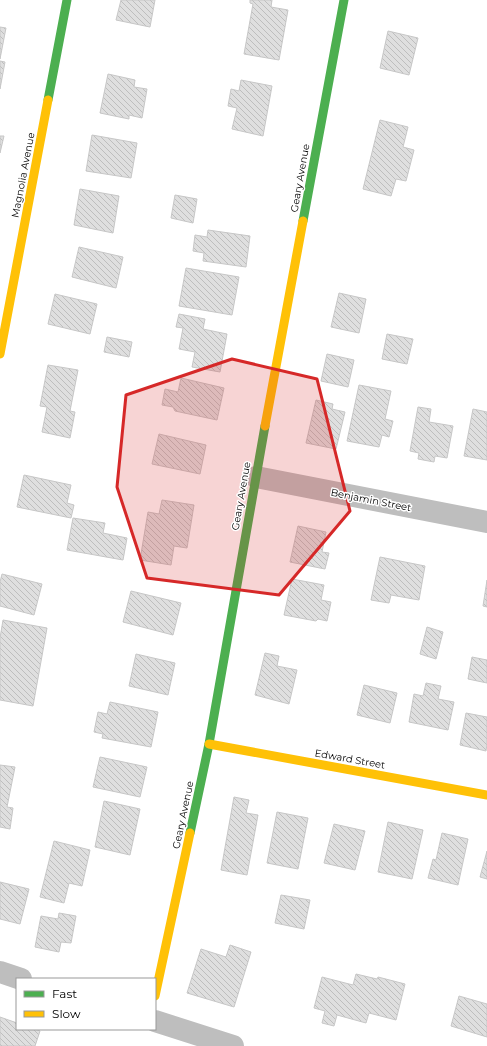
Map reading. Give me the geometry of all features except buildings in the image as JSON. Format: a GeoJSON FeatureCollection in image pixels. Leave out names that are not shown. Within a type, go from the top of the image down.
{"type":"FeatureCollection","features":[{"type":"Feature","properties":{"kind":"street","name":"Magnolia Avenue"},"geometry":{"type":"LineString","coordinates":[[0,354],[67,0]]}},
{"type":"Feature","properties":{"kind":"street","name":"Geary Avenue"},"geometry":{"type":"LineString","coordinates":[[156,991],[209,744],[256,477],[344,0]]}},
{"type":"Feature","properties":{"kind":"street","name":"Benjamin Street"},"geometry":{"type":"LineString","coordinates":[[256,477],[487,522]]}},
{"type":"Feature","properties":{"kind":"street","name":"Edward Street"},"geometry":{"type":"LineString","coordinates":[[209,744],[487,795]]}},
{"type":"Feature","properties":{"kind":"street"},"geometry":{"type":"LineString","coordinates":[[0,972],[18,978]]}},
{"type":"Feature","properties":{"kind":"street"},"geometry":{"type":"LineString","coordinates":[[156,1021],[233,1046]]}},
{"type":"Feature","properties":{"kind":"highlighted area"},"geometry":{"type":"Polygon","coordinates":[[[232,359],[317,379],[350,511],[279,595],[147,578],[117,487],[126,395],[232,359]]]}},
{"type":"Feature","properties":{"kind":"traffic: fast"},"geometry":{"type":"LineString","coordinates":[[48,100],[67,0]]}},
{"type":"Feature","properties":{"kind":"traffic: fast"},"geometry":{"type":"LineString","coordinates":[[303,221],[344,0]]}},
{"type":"Feature","properties":{"kind":"traffic: fast"},"geometry":{"type":"LineString","coordinates":[[190,833],[209,744],[265,426]]}},
{"type":"Feature","properties":{"kind":"traffic: slow"},"geometry":{"type":"LineString","coordinates":[[0,354],[48,100]]}},
{"type":"Feature","properties":{"kind":"traffic: slow"},"geometry":{"type":"LineString","coordinates":[[265,426],[303,221]]}},
{"type":"Feature","properties":{"kind":"traffic: slow"},"geometry":{"type":"LineString","coordinates":[[209,744],[487,795]]}},
{"type":"Feature","properties":{"kind":"traffic: slow"},"geometry":{"type":"LineString","coordinates":[[156,991],[190,833]]}}]}
